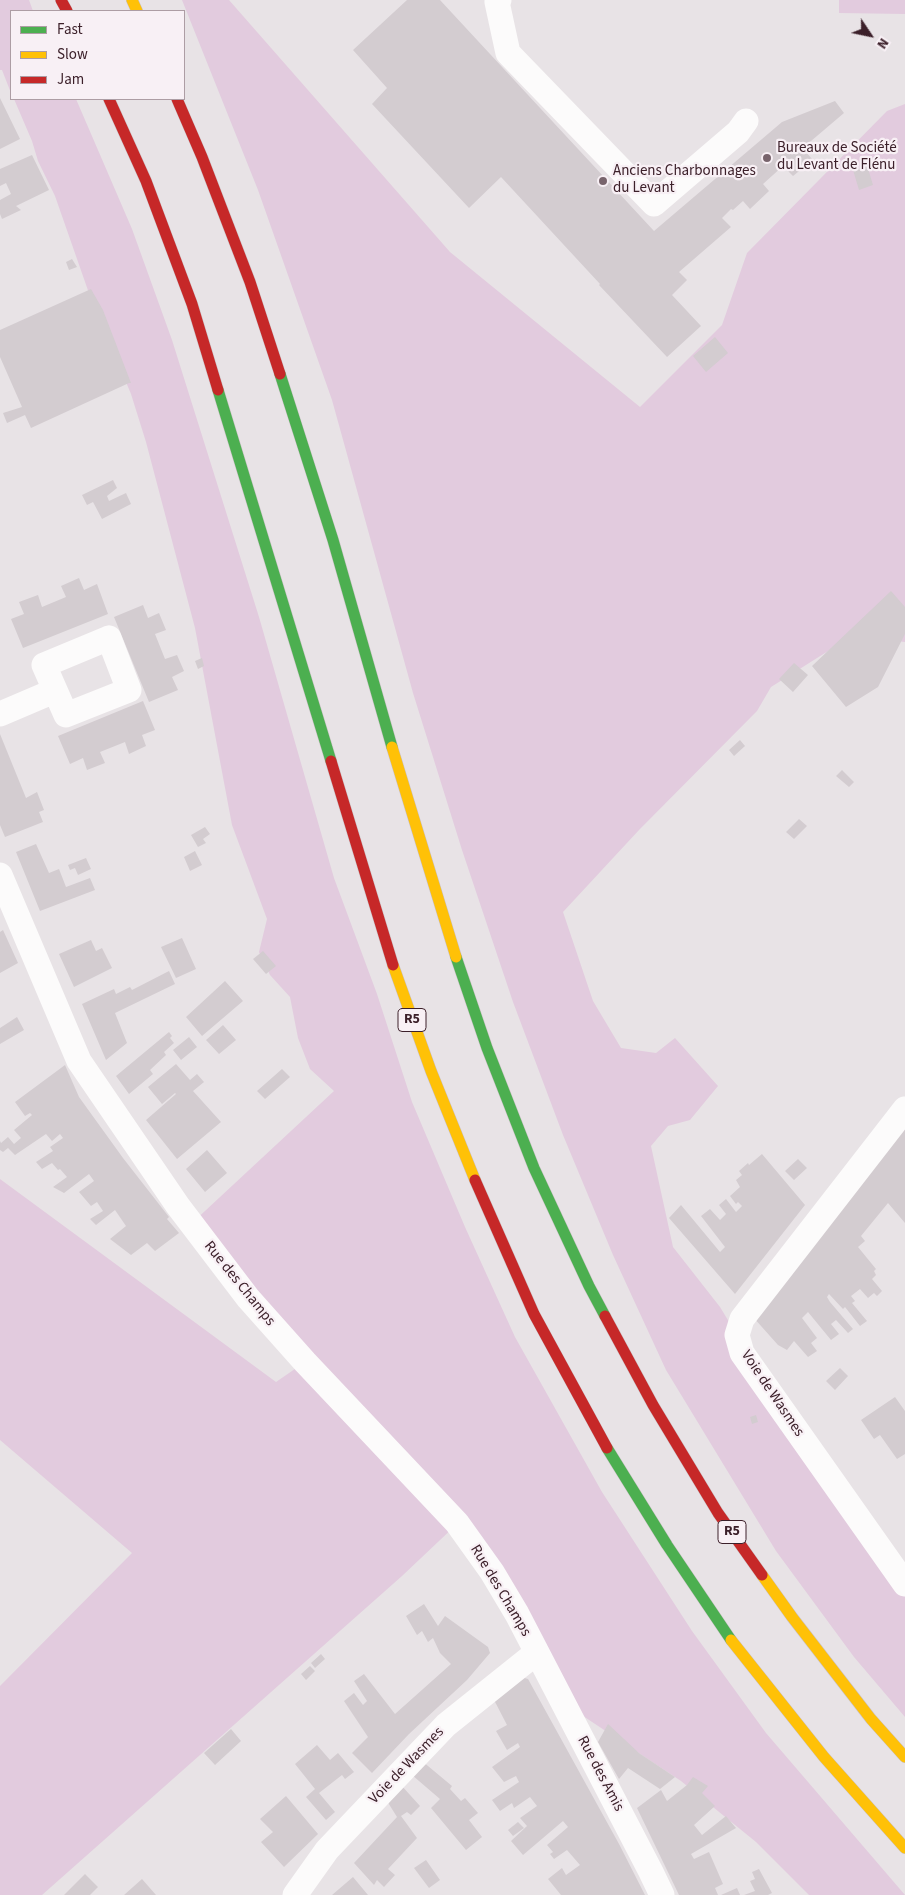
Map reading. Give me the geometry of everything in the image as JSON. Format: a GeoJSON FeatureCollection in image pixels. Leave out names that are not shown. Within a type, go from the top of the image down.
{"type":"FeatureCollection","features":[{"type":"Feature","properties":{"kind":"highway","name":"R5"},"geometry":{"type":"LineString","coordinates":[[110,100],[146,181],[192,304],[386,946],[431,1070],[481,1196],[534,1314],[602,1439],[667,1545],[740,1653],[824,1756],[905,1848]]}},
{"type":"Feature","properties":{"kind":"highway","name":"R5"},"geometry":{"type":"LineString","coordinates":[[177,100],[202,157],[250,282],[333,540],[406,798],[444,922],[487,1048],[534,1168],[589,1286],[648,1396],[718,1512],[792,1617],[871,1719],[905,1757]]}},
{"type":"Feature","properties":{"kind":"street"},"geometry":{"type":"LineString","coordinates":[[499,0],[497,2],[508,52],[654,204],[738,132],[746,121]]}},
{"type":"Feature","properties":{"kind":"street"},"geometry":{"type":"LineString","coordinates":[[0,714],[54,691]]}},
{"type":"Feature","properties":{"kind":"street","name":"Rue des Champs"},"geometry":{"type":"LineString","coordinates":[[0,875],[79,1061],[178,1206],[254,1305],[305,1362],[457,1523],[492,1572],[517,1614],[536,1653]]}},
{"type":"Feature","properties":{"kind":"street","name":"Voie de Wasmes"},"geometry":{"type":"LineString","coordinates":[[905,1109],[742,1319],[737,1335],[742,1354],[905,1584]]}},
{"type":"Feature","properties":{"kind":"street","name":"Voie de Wasmes"},"geometry":{"type":"LineString","coordinates":[[295,1895],[326,1850],[446,1724],[536,1653]]}},
{"type":"Feature","properties":{"kind":"street","name":"Rue des Amis"},"geometry":{"type":"LineString","coordinates":[[536,1653],[662,1895]]}},
{"type":"Feature","properties":{"kind":"shaded area"},"geometry":{"type":"Polygon","coordinates":[[[0,0],[29,0],[33,10],[10,10],[10,90],[2,70],[0,70],[0,0]]]}},
{"type":"Feature","properties":{"kind":"shaded area"},"geometry":{"type":"Polygon","coordinates":[[[182,0],[229,0],[450,252],[640,407],[722,325],[747,253],[887,111],[905,104],[905,642],[852,636],[771,687],[757,711],[639,830],[563,912],[593,1001],[621,1048],[656,1053],[675,1038],[718,1086],[690,1120],[668,1126],[651,1146],[673,1247],[720,1307],[905,1584],[905,1717],[854,1657],[776,1551],[666,1370],[613,1255],[563,1135],[513,1002],[462,850],[413,693],[332,400],[258,190],[182,0]]]}},
{"type":"Feature","properties":{"kind":"shaded area"},"geometry":{"type":"Polygon","coordinates":[[[839,0],[905,0],[905,14],[839,13],[839,0]]]}},
{"type":"Feature","properties":{"kind":"shaded area"},"geometry":{"type":"Polygon","coordinates":[[[14,100],[76,100],[132,229],[172,340],[259,617],[334,878],[377,994],[412,1102],[465,1227],[515,1337],[602,1492],[692,1631],[766,1733],[905,1895],[809,1895],[756,1842],[681,1781],[562,1702],[457,1524],[402,1576],[42,1895],[0,1895],[0,1686],[132,1553],[0,1440],[0,1179],[276,1382],[305,1362],[191,1224],[334,1091],[310,1069],[298,1038],[290,997],[270,975],[259,952],[267,919],[232,825],[195,628],[146,442],[131,394],[91,299],[55,196],[38,161],[32,141],[14,100]]]}},
{"type":"Feature","properties":{"kind":"building"},"geometry":{"type":"Polygon","coordinates":[[[407,0],[440,0],[654,231],[782,122],[835,101],[844,113],[804,147],[803,149],[813,160],[793,176],[783,166],[763,184],[769,191],[750,209],[743,201],[733,210],[731,209],[722,218],[731,227],[679,272],[687,280],[672,295],[701,326],[667,357],[501,177],[469,208],[372,104],[387,88],[353,50],[407,0]]]}},
{"type":"Feature","properties":{"kind":"building"},"geometry":{"type":"Polygon","coordinates":[[[0,98],[20,139],[0,149],[0,98]]]}},
{"type":"Feature","properties":{"kind":"building"},"geometry":{"type":"Polygon","coordinates":[[[32,155],[49,190],[16,206],[21,210],[2,219],[0,200],[11,194],[6,183],[0,186],[0,169],[32,155]]]}},
{"type":"Feature","properties":{"kind":"building"},"geometry":{"type":"Polygon","coordinates":[[[867,165],[873,185],[859,190],[853,170],[867,165]]]}},
{"type":"Feature","properties":{"kind":"building"},"geometry":{"type":"Polygon","coordinates":[[[72,259],[77,267],[69,270],[66,262],[72,259]]]}},
{"type":"Feature","properties":{"kind":"building"},"geometry":{"type":"Polygon","coordinates":[[[91,289],[103,310],[131,383],[31,428],[25,415],[7,423],[3,413],[22,407],[0,357],[0,330],[91,289]]]}},
{"type":"Feature","properties":{"kind":"building"},"geometry":{"type":"Polygon","coordinates":[[[715,337],[728,353],[706,372],[693,356],[715,337]]]}},
{"type":"Feature","properties":{"kind":"building"},"geometry":{"type":"Polygon","coordinates":[[[113,480],[117,488],[107,496],[109,501],[126,493],[131,504],[102,519],[93,502],[87,505],[82,495],[113,480]]]}},
{"type":"Feature","properties":{"kind":"building"},"geometry":{"type":"Polygon","coordinates":[[[79,578],[84,590],[97,584],[108,614],[23,648],[11,619],[24,614],[19,602],[38,595],[42,607],[66,597],[61,586],[79,578]]]}},
{"type":"Feature","properties":{"kind":"building"},"geometry":{"type":"Polygon","coordinates":[[[891,591],[905,607],[905,634],[878,687],[846,707],[812,666],[891,591]]]}},
{"type":"Feature","properties":{"kind":"building"},"geometry":{"type":"Polygon","coordinates":[[[143,605],[148,618],[159,613],[166,630],[155,634],[165,659],[177,655],[184,671],[172,677],[178,690],[149,702],[114,617],[143,605]]]}},
{"type":"Feature","properties":{"kind":"building"},"geometry":{"type":"Polygon","coordinates":[[[202,658],[204,666],[198,669],[195,661],[202,658]]]}},
{"type":"Feature","properties":{"kind":"building"},"geometry":{"type":"Polygon","coordinates":[[[794,663],[808,675],[793,692],[779,679],[794,663]]]}},
{"type":"Feature","properties":{"kind":"building"},"geometry":{"type":"Polygon","coordinates":[[[143,701],[155,730],[142,735],[146,746],[129,754],[125,742],[100,752],[105,763],[87,770],[83,758],[70,764],[58,736],[143,701]]]}},
{"type":"Feature","properties":{"kind":"building"},"geometry":{"type":"Polygon","coordinates":[[[0,734],[26,798],[37,792],[44,810],[39,812],[43,822],[5,837],[0,825],[0,734]]]}},
{"type":"Feature","properties":{"kind":"building"},"geometry":{"type":"Polygon","coordinates":[[[740,740],[745,746],[734,756],[729,750],[740,740]]]}},
{"type":"Feature","properties":{"kind":"building"},"geometry":{"type":"Polygon","coordinates":[[[842,770],[854,782],[849,787],[836,776],[842,770]]]}},
{"type":"Feature","properties":{"kind":"building"},"geometry":{"type":"Polygon","coordinates":[[[799,819],[807,826],[794,839],[786,832],[799,819]]]}},
{"type":"Feature","properties":{"kind":"building"},"geometry":{"type":"Polygon","coordinates":[[[205,827],[210,834],[203,839],[206,843],[198,847],[191,835],[205,827]]]}},
{"type":"Feature","properties":{"kind":"building"},"geometry":{"type":"Polygon","coordinates":[[[36,844],[49,873],[59,869],[66,887],[90,878],[95,890],[40,911],[16,852],[36,844]]]}},
{"type":"Feature","properties":{"kind":"building"},"geometry":{"type":"Polygon","coordinates":[[[195,851],[202,865],[190,871],[184,857],[195,851]]]}},
{"type":"Feature","properties":{"kind":"building"},"geometry":{"type":"Polygon","coordinates":[[[86,858],[91,869],[78,875],[75,868],[70,870],[68,865],[86,858]]]}},
{"type":"Feature","properties":{"kind":"building"},"geometry":{"type":"Polygon","coordinates":[[[3,930],[18,963],[0,973],[0,932],[3,930]]]}},
{"type":"Feature","properties":{"kind":"building"},"geometry":{"type":"Polygon","coordinates":[[[182,938],[196,969],[176,978],[161,947],[182,938]]]}},
{"type":"Feature","properties":{"kind":"building"},"geometry":{"type":"Polygon","coordinates":[[[91,940],[96,951],[102,948],[112,968],[74,987],[59,954],[91,940]]]}},
{"type":"Feature","properties":{"kind":"building"},"geometry":{"type":"Polygon","coordinates":[[[263,951],[276,966],[266,974],[253,959],[263,951]]]}},
{"type":"Feature","properties":{"kind":"building"},"geometry":{"type":"Polygon","coordinates":[[[169,971],[175,984],[115,1013],[127,1043],[106,1060],[82,1004],[114,989],[116,994],[130,987],[132,990],[169,971]]]}},
{"type":"Feature","properties":{"kind":"building"},"geometry":{"type":"Polygon","coordinates":[[[225,981],[243,1001],[202,1036],[186,1017],[225,981]]]}},
{"type":"Feature","properties":{"kind":"building"},"geometry":{"type":"Polygon","coordinates":[[[17,1017],[24,1030],[0,1044],[0,1028],[17,1017]]]}},
{"type":"Feature","properties":{"kind":"building"},"geometry":{"type":"Polygon","coordinates":[[[223,1025],[236,1040],[219,1054],[206,1040],[223,1025]]]}},
{"type":"Feature","properties":{"kind":"building"},"geometry":{"type":"Polygon","coordinates":[[[169,1032],[172,1036],[170,1038],[174,1043],[164,1052],[166,1055],[150,1070],[153,1074],[129,1094],[116,1076],[169,1032]]]}},
{"type":"Feature","properties":{"kind":"building"},"geometry":{"type":"Polygon","coordinates":[[[189,1037],[197,1047],[181,1060],[173,1050],[189,1037]]]}},
{"type":"Feature","properties":{"kind":"building"},"geometry":{"type":"Polygon","coordinates":[[[176,1064],[190,1080],[197,1074],[204,1082],[193,1091],[221,1122],[177,1159],[146,1120],[176,1094],[162,1104],[148,1087],[176,1064]]]}},
{"type":"Feature","properties":{"kind":"building"},"geometry":{"type":"Polygon","coordinates":[[[65,1065],[79,1097],[179,1233],[155,1251],[147,1243],[131,1255],[110,1239],[126,1226],[115,1210],[96,1225],[90,1219],[103,1211],[97,1202],[91,1206],[79,1192],[94,1181],[89,1174],[64,1193],[53,1187],[67,1177],[52,1163],[42,1169],[36,1162],[53,1151],[50,1147],[63,1138],[60,1134],[52,1141],[46,1134],[15,1155],[8,1148],[3,1152],[0,1150],[0,1141],[1,1143],[8,1137],[14,1144],[21,1138],[14,1130],[32,1115],[30,1113],[25,1116],[15,1102],[65,1065]]]}},
{"type":"Feature","properties":{"kind":"building"},"geometry":{"type":"Polygon","coordinates":[[[282,1069],[290,1077],[265,1099],[257,1091],[282,1069]]]}},
{"type":"Feature","properties":{"kind":"building"},"geometry":{"type":"Polygon","coordinates":[[[905,1127],[905,1223],[888,1203],[861,1236],[865,1241],[858,1247],[876,1269],[874,1271],[876,1275],[872,1279],[882,1291],[877,1296],[874,1293],[868,1298],[860,1289],[851,1296],[855,1301],[852,1303],[867,1321],[860,1326],[845,1307],[843,1309],[829,1294],[827,1297],[830,1302],[853,1329],[848,1333],[836,1320],[831,1324],[839,1334],[831,1340],[808,1312],[802,1318],[817,1338],[811,1343],[817,1351],[808,1357],[794,1341],[787,1350],[778,1345],[753,1317],[905,1127]]]}},
{"type":"Feature","properties":{"kind":"building"},"geometry":{"type":"Polygon","coordinates":[[[207,1150],[227,1173],[205,1192],[186,1169],[207,1150]]]}},
{"type":"Feature","properties":{"kind":"building"},"geometry":{"type":"Polygon","coordinates":[[[762,1154],[805,1205],[735,1294],[669,1218],[681,1205],[720,1252],[725,1247],[701,1216],[710,1209],[720,1220],[726,1214],[719,1205],[726,1199],[736,1212],[742,1206],[738,1202],[736,1204],[730,1196],[740,1187],[736,1180],[742,1175],[739,1171],[762,1154]]]}},
{"type":"Feature","properties":{"kind":"building"},"geometry":{"type":"Polygon","coordinates":[[[798,1159],[807,1168],[794,1180],[785,1171],[798,1159]]]}},
{"type":"Feature","properties":{"kind":"building"},"geometry":{"type":"Polygon","coordinates":[[[840,1368],[848,1376],[835,1390],[826,1381],[840,1368]]]}},
{"type":"Feature","properties":{"kind":"building"},"geometry":{"type":"Polygon","coordinates":[[[895,1397],[905,1411],[905,1454],[897,1459],[880,1435],[874,1439],[861,1420],[895,1397]]]}},
{"type":"Feature","properties":{"kind":"building"},"geometry":{"type":"Polygon","coordinates":[[[756,1415],[758,1422],[752,1424],[750,1417],[756,1415]]]}},
{"type":"Feature","properties":{"kind":"building"},"geometry":{"type":"Polygon","coordinates":[[[424,1604],[438,1626],[445,1616],[488,1647],[490,1653],[467,1680],[409,1734],[372,1773],[352,1753],[368,1737],[344,1701],[354,1693],[363,1705],[367,1701],[354,1681],[364,1674],[395,1714],[451,1664],[440,1653],[433,1638],[428,1642],[422,1631],[417,1635],[406,1616],[424,1604]]]}},
{"type":"Feature","properties":{"kind":"building"},"geometry":{"type":"Polygon","coordinates":[[[321,1654],[325,1659],[315,1668],[311,1663],[321,1654]]]}},
{"type":"Feature","properties":{"kind":"building"},"geometry":{"type":"Polygon","coordinates":[[[310,1666],[315,1671],[306,1680],[301,1674],[310,1666]]]}},
{"type":"Feature","properties":{"kind":"building"},"geometry":{"type":"Polygon","coordinates":[[[521,1677],[528,1679],[645,1895],[561,1895],[548,1879],[562,1868],[566,1875],[580,1865],[567,1850],[554,1859],[550,1854],[553,1852],[547,1845],[568,1827],[563,1821],[523,1855],[511,1841],[527,1826],[520,1818],[537,1806],[530,1797],[514,1808],[512,1803],[500,1811],[492,1800],[519,1782],[516,1776],[504,1782],[492,1767],[520,1747],[518,1743],[507,1750],[496,1731],[507,1725],[493,1698],[521,1677]]]}},
{"type":"Feature","properties":{"kind":"building"},"geometry":{"type":"Polygon","coordinates":[[[608,1724],[639,1753],[675,1777],[660,1789],[628,1768],[619,1779],[598,1742],[608,1724]]]}},
{"type":"Feature","properties":{"kind":"building"},"geometry":{"type":"Polygon","coordinates":[[[231,1729],[241,1741],[215,1765],[204,1753],[231,1729]]]}},
{"type":"Feature","properties":{"kind":"building"},"geometry":{"type":"Polygon","coordinates":[[[317,1745],[330,1760],[338,1753],[354,1772],[345,1779],[342,1775],[319,1793],[335,1812],[326,1820],[306,1797],[315,1789],[295,1764],[317,1745]]]}},
{"type":"Feature","properties":{"kind":"building"},"geometry":{"type":"Polygon","coordinates":[[[422,1761],[452,1786],[450,1789],[461,1801],[465,1798],[478,1813],[469,1820],[482,1837],[466,1850],[431,1808],[440,1799],[412,1775],[422,1761]]]}},
{"type":"Feature","properties":{"kind":"building"},"geometry":{"type":"Polygon","coordinates":[[[693,1777],[708,1786],[702,1793],[715,1806],[694,1825],[702,1835],[726,1816],[736,1828],[691,1854],[694,1859],[709,1852],[723,1884],[715,1888],[718,1895],[679,1895],[637,1808],[661,1790],[667,1801],[687,1785],[693,1777]]]}},
{"type":"Feature","properties":{"kind":"building"},"geometry":{"type":"Polygon","coordinates":[[[401,1785],[420,1806],[411,1815],[407,1812],[401,1816],[417,1838],[388,1869],[395,1875],[384,1887],[377,1880],[374,1885],[354,1863],[397,1817],[387,1801],[401,1785]]]}},
{"type":"Feature","properties":{"kind":"building"},"geometry":{"type":"Polygon","coordinates":[[[286,1796],[318,1834],[284,1867],[261,1842],[273,1832],[260,1819],[286,1796]]]}},
{"type":"Feature","properties":{"kind":"building"},"geometry":{"type":"Polygon","coordinates":[[[518,1822],[524,1828],[513,1836],[508,1830],[518,1822]]]}},
{"type":"Feature","properties":{"kind":"building"},"geometry":{"type":"Polygon","coordinates":[[[426,1860],[440,1880],[429,1888],[414,1868],[426,1860]]]}},
{"type":"Feature","properties":{"kind":"building"},"geometry":{"type":"Polygon","coordinates":[[[759,1869],[772,1893],[768,1895],[744,1895],[755,1891],[750,1881],[755,1879],[752,1872],[759,1869]]]}},
{"type":"Feature","properties":{"kind":"building"},"geometry":{"type":"Polygon","coordinates":[[[85,1874],[98,1887],[90,1895],[64,1895],[85,1874]]]}},
{"type":"Feature","properties":{"kind":"building"},"geometry":{"type":"Polygon","coordinates":[[[353,1877],[368,1895],[332,1895],[353,1877]]]}},
{"type":"Feature","properties":{"kind":"building"},"geometry":{"type":"Polygon","coordinates":[[[142,1879],[156,1895],[124,1895],[142,1879]]]}},
{"type":"Feature","properties":{"kind":"building"},"geometry":{"type":"Polygon","coordinates":[[[737,1888],[740,1895],[721,1895],[737,1888]]]}},
{"type":"Feature","properties":{"kind":"traffic: fast"},"geometry":{"type":"LineString","coordinates":[[280,374],[333,540],[392,747]]}},
{"type":"Feature","properties":{"kind":"traffic: fast"},"geometry":{"type":"LineString","coordinates":[[218,390],[331,761]]}},
{"type":"Feature","properties":{"kind":"traffic: fast"},"geometry":{"type":"LineString","coordinates":[[456,957],[487,1048],[534,1168],[605,1316]]}},
{"type":"Feature","properties":{"kind":"traffic: fast"},"geometry":{"type":"LineString","coordinates":[[607,1448],[667,1545],[731,1640]]}},
{"type":"Feature","properties":{"kind":"traffic: slow"},"geometry":{"type":"LineString","coordinates":[[132,0],[137,10]]}},
{"type":"Feature","properties":{"kind":"traffic: slow"},"geometry":{"type":"LineString","coordinates":[[392,747],[456,957]]}},
{"type":"Feature","properties":{"kind":"traffic: slow"},"geometry":{"type":"LineString","coordinates":[[393,965],[431,1071],[475,1180]]}},
{"type":"Feature","properties":{"kind":"traffic: slow"},"geometry":{"type":"LineString","coordinates":[[762,1575],[871,1719],[905,1757]]}},
{"type":"Feature","properties":{"kind":"traffic: slow"},"geometry":{"type":"LineString","coordinates":[[731,1640],[824,1757],[905,1848]]}},
{"type":"Feature","properties":{"kind":"traffic: jam"},"geometry":{"type":"LineString","coordinates":[[61,0],[66,10]]}},
{"type":"Feature","properties":{"kind":"traffic: jam"},"geometry":{"type":"LineString","coordinates":[[109,100],[146,181],[192,304],[218,390]]}},
{"type":"Feature","properties":{"kind":"traffic: jam"},"geometry":{"type":"LineString","coordinates":[[177,100],[202,157],[250,282],[280,374]]}},
{"type":"Feature","properties":{"kind":"traffic: jam"},"geometry":{"type":"LineString","coordinates":[[331,761],[393,965]]}},
{"type":"Feature","properties":{"kind":"traffic: jam"},"geometry":{"type":"LineString","coordinates":[[475,1180],[534,1314],[607,1448]]}},
{"type":"Feature","properties":{"kind":"traffic: jam"},"geometry":{"type":"LineString","coordinates":[[605,1316],[653,1405],[718,1513],[762,1575]]}},
{"type":"Feature","properties":{"kind":"place","name":"Bureaux de Société du Levant de Flénu"},"geometry":{"type":"Point","coordinates":[767,158]}},
{"type":"Feature","properties":{"kind":"place","name":"Anciens Charbonnages du Levant"},"geometry":{"type":"Point","coordinates":[603,181]}}]}
